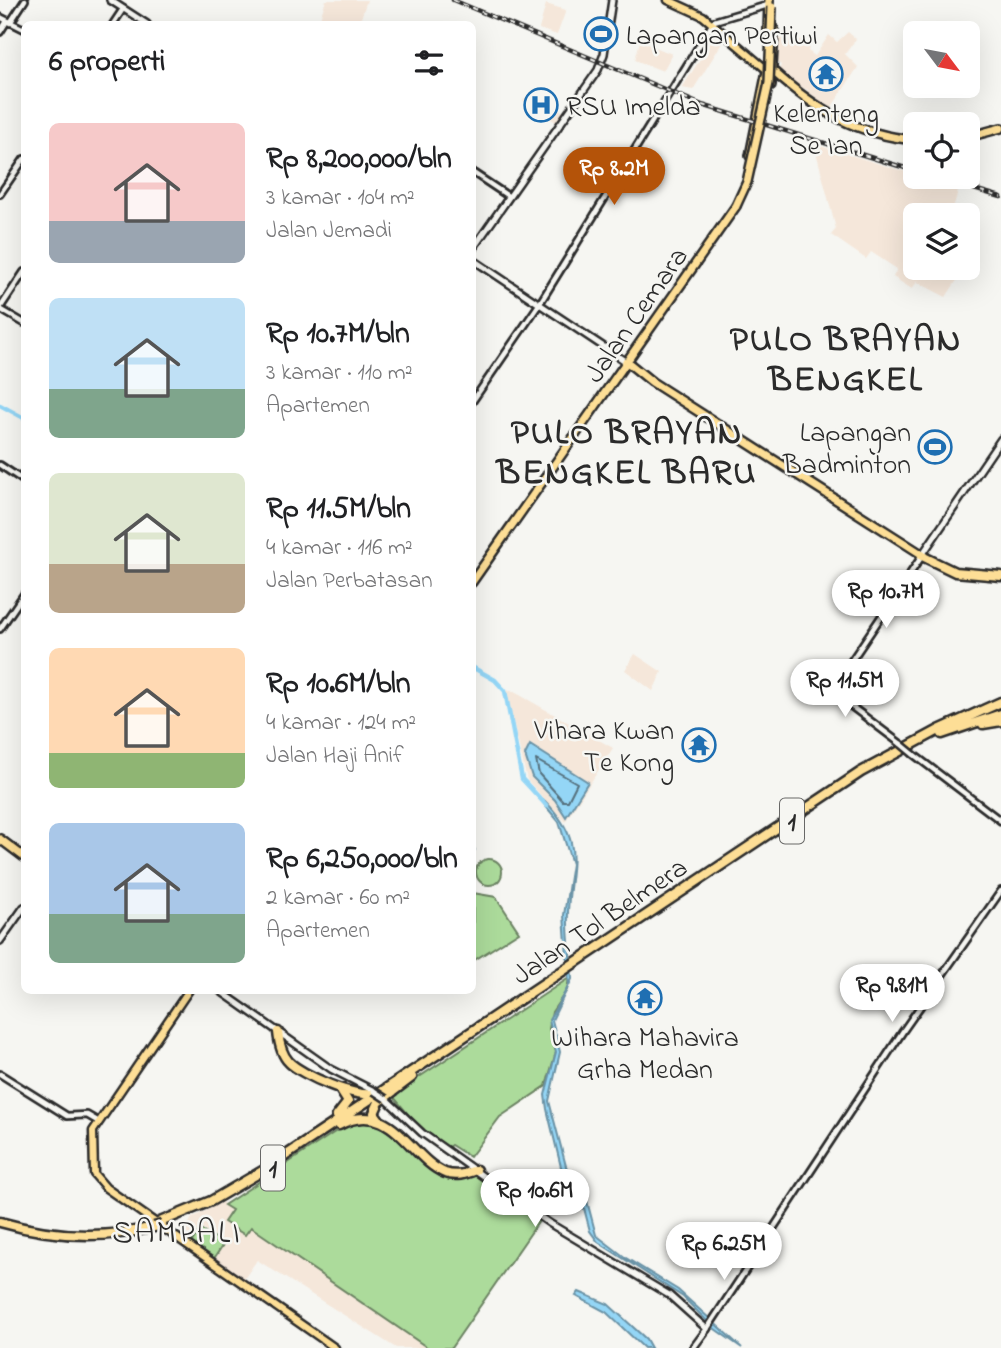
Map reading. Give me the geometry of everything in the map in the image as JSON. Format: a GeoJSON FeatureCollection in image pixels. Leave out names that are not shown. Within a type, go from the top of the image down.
{"type":"FeatureCollection","features":[{"type":"Feature","properties":{"kind":"highway","name":"Jalan Cemara"},"geometry":{"type":"LineString","coordinates":[[476,575],[735,206],[754,148],[770,71],[770,4]]}},
{"type":"Feature","properties":{"kind":"highway"},"geometry":{"type":"LineString","coordinates":[[735,206],[747,182],[768,90],[772,62],[770,4]]}},
{"type":"Feature","properties":{"kind":"highway"},"geometry":{"type":"LineString","coordinates":[[770,71],[807,104],[837,122],[872,135],[903,139]]}},
{"type":"Feature","properties":{"kind":"highway"},"geometry":{"type":"LineString","coordinates":[[980,133],[1001,127]]}},
{"type":"Feature","properties":{"kind":"highway"},"geometry":{"type":"LineString","coordinates":[[625,362],[924,556],[960,571],[1001,575]]}},
{"type":"Feature","properties":{"kind":"highway"},"geometry":{"type":"LineString","coordinates":[[937,734],[1001,696]]}},
{"type":"Feature","properties":{"kind":"highway","name":"1"},"geometry":{"type":"LineString","coordinates":[[937,734],[1001,702]]}},
{"type":"Feature","properties":{"kind":"highway","name":"1"},"geometry":{"type":"LineString","coordinates":[[914,743],[1001,712]]}},
{"type":"Feature","properties":{"kind":"highway","name":"1"},"geometry":{"type":"LineString","coordinates":[[914,743],[1001,712]]}},
{"type":"Feature","properties":{"kind":"highway","name":"1"},"geometry":{"type":"LineString","coordinates":[[937,734],[1001,721]]}},
{"type":"Feature","properties":{"kind":"highway","name":"Jalan Tol Belmera"},"geometry":{"type":"LineString","coordinates":[[292,1153],[863,775],[937,734]]}},
{"type":"Feature","properties":{"kind":"highway","name":"Jalan Tol Belmera"},"geometry":{"type":"LineString","coordinates":[[0,1221],[77,1233],[118,1231],[157,1224],[218,1197],[292,1153],[429,1063],[861,772],[914,743]]}},
{"type":"Feature","properties":{"kind":"highway"},"geometry":{"type":"LineString","coordinates":[[0,839],[21,854]]}},
{"type":"Feature","properties":{"kind":"highway"},"geometry":{"type":"LineString","coordinates":[[275,1030],[284,1057],[292,1065],[362,1095],[372,1094],[443,1051]]}},
{"type":"Feature","properties":{"kind":"highway"},"geometry":{"type":"LineString","coordinates":[[275,1030],[287,1064],[342,1091],[348,1100],[341,1113],[292,1153]]}},
{"type":"Feature","properties":{"kind":"highway"},"geometry":{"type":"LineString","coordinates":[[429,1063],[379,1102],[374,1115],[409,1137],[444,1172],[465,1173],[473,1168]]}},
{"type":"Feature","properties":{"kind":"highway"},"geometry":{"type":"LineString","coordinates":[[292,1153],[343,1123],[367,1119],[402,1134],[443,1172],[459,1175],[473,1168]]}},
{"type":"Feature","properties":{"kind":"main road"},"geometry":{"type":"LineString","coordinates":[[110,0],[142,21]]}},
{"type":"Feature","properties":{"kind":"main road"},"geometry":{"type":"LineString","coordinates":[[476,244],[601,63],[612,0]]}},
{"type":"Feature","properties":{"kind":"main road"},"geometry":{"type":"LineString","coordinates":[[668,0],[685,5]]}},
{"type":"Feature","properties":{"kind":"main road"},"geometry":{"type":"LineString","coordinates":[[674,0],[713,22],[770,71]]}},
{"type":"Feature","properties":{"kind":"main road"},"geometry":{"type":"LineString","coordinates":[[476,264],[625,362]]}},
{"type":"Feature","properties":{"kind":"main road"},"geometry":{"type":"LineString","coordinates":[[924,556],[1001,439]]}},
{"type":"Feature","properties":{"kind":"main road"},"geometry":{"type":"LineString","coordinates":[[0,941],[21,911]]}},
{"type":"Feature","properties":{"kind":"main road"},"geometry":{"type":"LineString","coordinates":[[186,994],[92,1133],[93,1170],[99,1183],[335,1348]]}},
{"type":"Feature","properties":{"kind":"main road"},"geometry":{"type":"LineString","coordinates":[[225,994],[331,1069],[386,1099],[418,1130],[560,1230],[668,1295],[708,1328],[693,1348]]}},
{"type":"Feature","properties":{"kind":"street"},"geometry":{"type":"LineString","coordinates":[[0,32],[25,0]]}},
{"type":"Feature","properties":{"kind":"street"},"geometry":{"type":"LineString","coordinates":[[476,396],[539,304],[713,22],[770,4]]}},
{"type":"Feature","properties":{"kind":"street"},"geometry":{"type":"LineString","coordinates":[[115,21],[124,9]]}},
{"type":"Feature","properties":{"kind":"street"},"geometry":{"type":"LineString","coordinates":[[0,17],[21,28]]}},
{"type":"Feature","properties":{"kind":"street"},"geometry":{"type":"LineString","coordinates":[[0,194],[21,163]]}},
{"type":"Feature","properties":{"kind":"street"},"geometry":{"type":"LineString","coordinates":[[476,175],[509,196]]}},
{"type":"Feature","properties":{"kind":"street"},"geometry":{"type":"LineString","coordinates":[[21,277],[0,309],[21,321]]}},
{"type":"Feature","properties":{"kind":"street"},"geometry":{"type":"LineString","coordinates":[[0,465],[21,479]]}},
{"type":"Feature","properties":{"kind":"street"},"geometry":{"type":"LineString","coordinates":[[924,556],[831,691],[1001,821]]}},
{"type":"Feature","properties":{"kind":"street"},"geometry":{"type":"LineString","coordinates":[[0,629],[21,598]]}},
{"type":"Feature","properties":{"kind":"street"},"geometry":{"type":"LineString","coordinates":[[708,1328],[901,1034],[1001,891]]}},
{"type":"Feature","properties":{"kind":"street"},"geometry":{"type":"LineString","coordinates":[[0,1074],[67,1116],[91,1117],[99,1122]]}},
{"type":"Feature","properties":{"kind":"street"},"geometry":{"type":"LineString","coordinates":[[91,1117],[92,1133]]}},
{"type":"Feature","properties":{"kind":"shaded area"},"geometry":{"type":"Polygon","coordinates":[[[326,0],[367,0],[360,21],[330,21],[320,18],[326,0]]]}},
{"type":"Feature","properties":{"kind":"shaded area"},"geometry":{"type":"Polygon","coordinates":[[[546,4],[566,10],[557,35],[539,29],[546,4]]]}},
{"type":"Feature","properties":{"kind":"shaded area"},"geometry":{"type":"Polygon","coordinates":[[[848,32],[856,39],[845,54],[858,67],[828,113],[804,97],[808,90],[802,88],[799,92],[778,73],[781,65],[776,60],[776,38],[803,40],[809,47],[808,51],[815,56],[829,35],[837,42],[848,32]]]}},
{"type":"Feature","properties":{"kind":"shaded area"},"geometry":{"type":"Polygon","coordinates":[[[722,33],[718,40],[722,43],[693,90],[682,88],[715,35],[719,37],[722,33]]]}},
{"type":"Feature","properties":{"kind":"shaded area"},"geometry":{"type":"Polygon","coordinates":[[[640,41],[672,54],[663,71],[635,60],[640,41]]]}},
{"type":"Feature","properties":{"kind":"shaded area","name":"RSU Imelda"},"geometry":{"type":"Polygon","coordinates":[[[534,89],[566,114],[559,124],[523,100],[534,89]]]}},
{"type":"Feature","properties":{"kind":"shaded area"},"geometry":{"type":"Polygon","coordinates":[[[814,144],[903,171],[903,189],[959,189],[955,203],[903,203],[903,280],[957,280],[946,297],[917,282],[912,289],[893,277],[897,269],[871,252],[866,259],[831,235],[836,229],[814,144]]]}},
{"type":"Feature","properties":{"kind":"shaded area"},"geometry":{"type":"Polygon","coordinates":[[[635,654],[662,672],[653,691],[625,670],[635,654]]]}},
{"type":"Feature","properties":{"kind":"shaded area"},"geometry":{"type":"Polygon","coordinates":[[[511,690],[613,748],[565,822],[527,780],[506,691],[511,690]]]}},
{"type":"Feature","properties":{"kind":"shaded area"},"geometry":{"type":"Polygon","coordinates":[[[222,1202],[232,1210],[224,1222],[250,1227],[428,1348],[396,1348],[257,1260],[242,1282],[213,1261],[225,1243],[200,1227],[189,1243],[180,1238],[192,1218],[222,1202]]]}},
{"type":"Feature","properties":{"kind":"green space"},"geometry":{"type":"Polygon","coordinates":[[[489,859],[498,863],[502,872],[498,881],[489,885],[480,881],[476,872],[480,863],[489,859]]]}},
{"type":"Feature","properties":{"kind":"green space"},"geometry":{"type":"Polygon","coordinates":[[[476,894],[496,897],[519,932],[476,959],[476,894]]]}},
{"type":"Feature","properties":{"kind":"green space"},"geometry":{"type":"Polygon","coordinates":[[[569,978],[567,990],[552,1012],[549,1029],[556,1052],[546,1086],[500,1117],[470,1157],[451,1145],[447,1148],[418,1126],[392,1095],[569,978]]]}},
{"type":"Feature","properties":{"kind":"green space"},"geometry":{"type":"Polygon","coordinates":[[[365,1121],[394,1136],[431,1169],[458,1179],[475,1175],[539,1221],[451,1348],[428,1348],[251,1227],[245,1235],[224,1222],[232,1210],[224,1205],[341,1128],[365,1121]]]}},
{"type":"Feature","properties":{"kind":"green space"},"geometry":{"type":"Polygon","coordinates":[[[200,1229],[224,1243],[213,1260],[190,1245],[200,1229]]]}},
{"type":"Feature","properties":{"kind":"water"},"geometry":{"type":"Polygon","coordinates":[[[530,745],[588,782],[566,817],[555,800],[532,777],[525,755],[530,745]]]}},
{"type":"Feature","properties":{"kind":"water"},"geometry":{"type":"Polygon","coordinates":[[[544,800],[566,828],[571,841],[572,864],[559,822],[543,803],[544,800]]]}},
{"type":"Feature","properties":{"kind":"water"},"geometry":{"type":"Polygon","coordinates":[[[572,864],[568,920],[572,979],[552,1020],[560,1052],[549,1101],[567,1170],[587,1201],[596,1235],[626,1258],[678,1290],[742,1348],[715,1329],[683,1297],[598,1242],[590,1231],[580,1193],[561,1167],[545,1095],[556,1052],[549,1020],[569,985],[564,915],[572,864]]]}},
{"type":"Feature","properties":{"kind":"water"},"geometry":{"type":"Polygon","coordinates":[[[579,1292],[608,1304],[646,1339],[651,1348],[644,1348],[606,1312],[576,1296],[579,1292]]]}},
{"type":"Feature","properties":{"kind":"waterway"},"geometry":{"type":"LineString","coordinates":[[0,405],[21,416]]}},
{"type":"Feature","properties":{"kind":"waterway"},"geometry":{"type":"LineString","coordinates":[[476,669],[495,680],[505,691],[522,779],[547,806]]}},
{"type":"Feature","properties":{"kind":"railway"},"geometry":{"type":"LineString","coordinates":[[453,0],[702,105],[903,167]]}},
{"type":"Feature","properties":{"kind":"railway"},"geometry":{"type":"LineString","coordinates":[[974,189],[1001,197]]}},
{"type":"Feature","properties":{"kind":"place","name":"Lapangan Pertiwi"},"geometry":{"type":"Point","coordinates":[601,34]}},
{"type":"Feature","properties":{"kind":"place","name":"Kelenteng Se Ian"},"geometry":{"type":"Point","coordinates":[826,74]}},
{"type":"Feature","properties":{"kind":"place","name":"RSU Imelda"},"geometry":{"type":"Point","coordinates":[541,105]}},
{"type":"Feature","properties":{"kind":"place","name":"Lapangan Badminton"},"geometry":{"type":"Point","coordinates":[935,447]}},
{"type":"Feature","properties":{"kind":"place","name":"Vihara Kwan Te Kong"},"geometry":{"type":"Point","coordinates":[699,745]}},
{"type":"Feature","properties":{"kind":"place","name":"Wihara Mahavira Grha Medan"},"geometry":{"type":"Point","coordinates":[645,998]}},
{"type":"Feature","properties":{"kind":"district","name":"PULO BRAYAN BENGKEL"},"geometry":{"type":"Point","coordinates":[846,358]}},
{"type":"Feature","properties":{"kind":"district","name":"PULO BRAYAN BENGKEL BARU"},"geometry":{"type":"Point","coordinates":[627,451]}},
{"type":"Feature","properties":{"kind":"district","name":"SAMPALI"},"geometry":{"type":"Point","coordinates":[177,1231]}}]}
